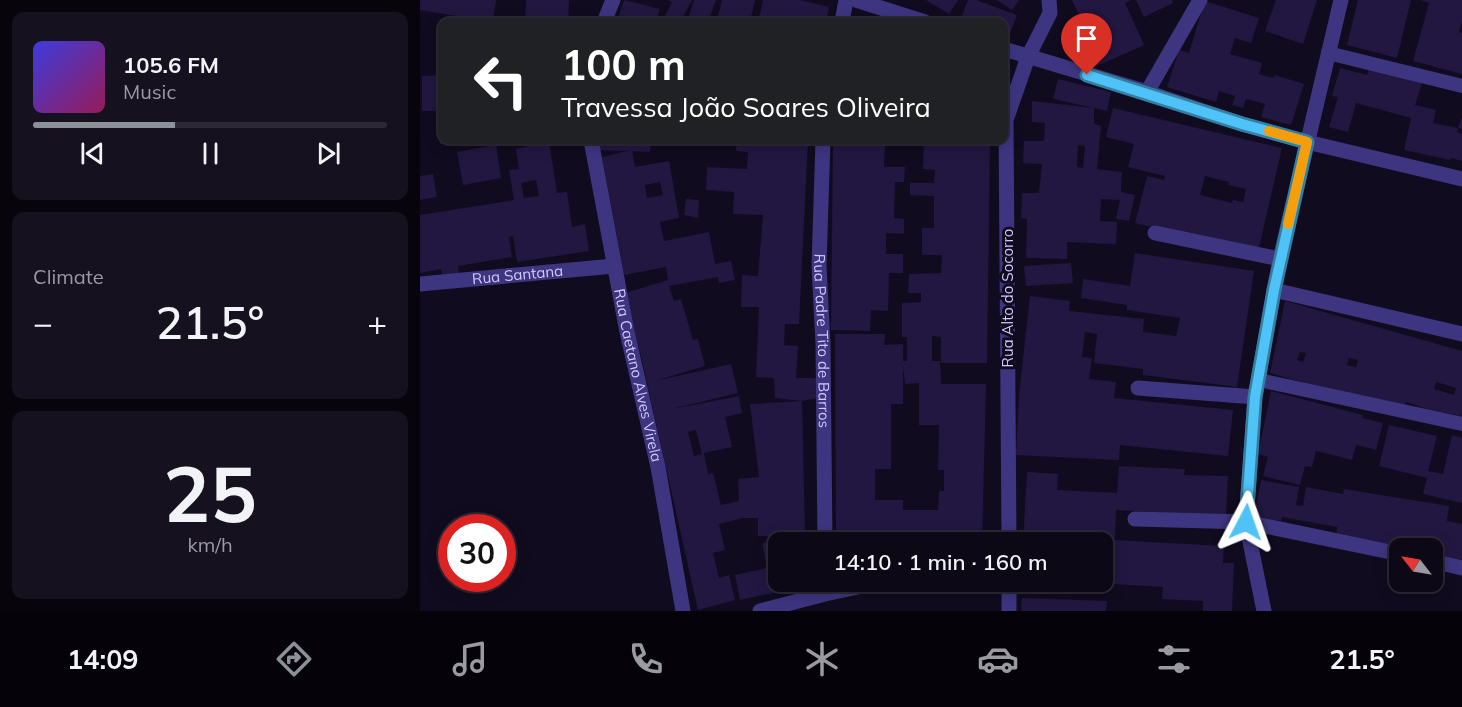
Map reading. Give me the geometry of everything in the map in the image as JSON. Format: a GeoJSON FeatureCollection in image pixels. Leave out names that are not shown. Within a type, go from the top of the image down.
{"type":"FeatureCollection","features":[{"type":"Feature","properties":{"kind":"street"},"geometry":{"type":"LineString","coordinates":[[606,18],[613,0]]}},
{"type":"Feature","properties":{"kind":"street"},"geometry":{"type":"LineString","coordinates":[[843,18],[846,0]]}},
{"type":"Feature","properties":{"kind":"street"},"geometry":{"type":"LineString","coordinates":[[856,0],[890,5],[917,18]]}},
{"type":"Feature","properties":{"kind":"street","name":"Rua Alto do Socorro"},"geometry":{"type":"LineString","coordinates":[[1008,114],[1028,57],[1050,13],[1049,0]]}},
{"type":"Feature","properties":{"kind":"street"},"geometry":{"type":"LineString","coordinates":[[1185,0],[1191,16]]}},
{"type":"Feature","properties":{"kind":"street"},"geometry":{"type":"LineString","coordinates":[[1147,92],[1200,0]]}},
{"type":"Feature","properties":{"kind":"street"},"geometry":{"type":"LineString","coordinates":[[1264,611],[1246,522],[1255,397],[1280,259],[1341,0]]}},
{"type":"Feature","properties":{"kind":"street"},"geometry":{"type":"LineString","coordinates":[[1008,50],[1147,92],[1242,124],[1462,179]]}},
{"type":"Feature","properties":{"kind":"street","name":"Rua Caetano Alves Virela"},"geometry":{"type":"LineString","coordinates":[[592,144],[614,266],[658,467],[683,611]]}},
{"type":"Feature","properties":{"kind":"street","name":"Rua Padre Tito de Barros"},"geometry":{"type":"LineString","coordinates":[[823,144],[819,266],[823,344],[825,532]]}},
{"type":"Feature","properties":{"kind":"street","name":"Rua Alto do Socorro"},"geometry":{"type":"LineString","coordinates":[[1006,144],[1009,532]]}},
{"type":"Feature","properties":{"kind":"street"},"geometry":{"type":"LineString","coordinates":[[1155,233],[1280,259]]}},
{"type":"Feature","properties":{"kind":"street","name":"Rua Santana"},"geometry":{"type":"LineString","coordinates":[[420,284],[614,266]]}},
{"type":"Feature","properties":{"kind":"street"},"geometry":{"type":"LineString","coordinates":[[1274,290],[1462,334]]}},
{"type":"Feature","properties":{"kind":"street"},"geometry":{"type":"LineString","coordinates":[[1138,388],[1255,397]]}},
{"type":"Feature","properties":{"kind":"street"},"geometry":{"type":"LineString","coordinates":[[1135,519],[1246,522],[1389,552]]}},
{"type":"Feature","properties":{"kind":"street"},"geometry":{"type":"LineString","coordinates":[[1443,564],[1462,568]]}},
{"type":"Feature","properties":{"kind":"street"},"geometry":{"type":"LineString","coordinates":[[760,611],[814,592]]}},
{"type":"Feature","properties":{"kind":"street"},"geometry":{"type":"LineString","coordinates":[[1009,592],[1009,611]]}},
{"type":"Feature","properties":{"kind":"lane"},"geometry":{"type":"LineString","coordinates":[[1328,53],[1462,86]]}},
{"type":"Feature","properties":{"kind":"lane"},"geometry":{"type":"LineString","coordinates":[[1259,380],[1462,424]]}},
{"type":"Feature","properties":{"kind":"building"},"geometry":{"type":"Polygon","coordinates":[[[420,0],[496,0],[494,18],[469,18],[420,10],[420,0]]]}},
{"type":"Feature","properties":{"kind":"building"},"geometry":{"type":"Polygon","coordinates":[[[526,0],[569,0],[568,18],[525,18],[526,0]]]}},
{"type":"Feature","properties":{"kind":"building"},"geometry":{"type":"Polygon","coordinates":[[[624,0],[660,9],[657,18],[618,18],[624,0]]]}},
{"type":"Feature","properties":{"kind":"building"},"geometry":{"type":"Polygon","coordinates":[[[668,0],[692,0],[682,18],[665,16],[672,2],[668,0]]]}},
{"type":"Feature","properties":{"kind":"building"},"geometry":{"type":"Polygon","coordinates":[[[694,0],[716,0],[709,18],[688,18],[694,0]]]}},
{"type":"Feature","properties":{"kind":"building"},"geometry":{"type":"Polygon","coordinates":[[[722,0],[755,0],[751,18],[718,18],[722,0]]]}},
{"type":"Feature","properties":{"kind":"building"},"geometry":{"type":"Polygon","coordinates":[[[763,0],[800,0],[829,7],[827,18],[759,18],[763,0]]]}},
{"type":"Feature","properties":{"kind":"building"},"geometry":{"type":"Polygon","coordinates":[[[926,0],[958,0],[949,14],[926,0]]]}},
{"type":"Feature","properties":{"kind":"building"},"geometry":{"type":"Polygon","coordinates":[[[968,0],[976,0],[1017,15],[1008,39],[1008,18],[961,18],[968,0]]]}},
{"type":"Feature","properties":{"kind":"building"},"geometry":{"type":"Polygon","coordinates":[[[997,0],[1019,0],[1012,10],[997,0]]]}},
{"type":"Feature","properties":{"kind":"building"},"geometry":{"type":"Polygon","coordinates":[[[1072,0],[1131,0],[1125,3],[1144,45],[1097,66],[1086,42],[1091,40],[1072,0]]]}},
{"type":"Feature","properties":{"kind":"building"},"geometry":{"type":"Polygon","coordinates":[[[1136,0],[1172,0],[1173,3],[1144,17],[1136,0]]]}},
{"type":"Feature","properties":{"kind":"building"},"geometry":{"type":"Polygon","coordinates":[[[1276,0],[1317,0],[1303,44],[1265,31],[1276,0]]]}},
{"type":"Feature","properties":{"kind":"building"},"geometry":{"type":"Polygon","coordinates":[[[1358,0],[1411,0],[1397,58],[1347,45],[1358,0]]]}},
{"type":"Feature","properties":{"kind":"building"},"geometry":{"type":"Polygon","coordinates":[[[1420,0],[1462,0],[1462,21],[1459,32],[1462,33],[1462,74],[1413,61],[1429,3],[1420,0]]]}},
{"type":"Feature","properties":{"kind":"building"},"geometry":{"type":"Polygon","coordinates":[[[1205,1],[1259,18],[1251,43],[1235,38],[1230,54],[1262,63],[1259,74],[1273,78],[1275,75],[1304,84],[1291,125],[1261,117],[1265,104],[1246,99],[1243,108],[1232,105],[1235,96],[1219,91],[1216,102],[1167,87],[1179,50],[1189,53],[1205,1]]]}},
{"type":"Feature","properties":{"kind":"building"},"geometry":{"type":"Polygon","coordinates":[[[1340,68],[1367,75],[1369,68],[1422,83],[1415,105],[1436,110],[1433,123],[1458,128],[1457,132],[1462,134],[1462,161],[1404,150],[1411,118],[1356,103],[1348,132],[1329,127],[1338,97],[1332,96],[1340,68]]]}},
{"type":"Feature","properties":{"kind":"building"},"geometry":{"type":"Polygon","coordinates":[[[438,75],[438,111],[422,111],[422,76],[438,75]]]}},
{"type":"Feature","properties":{"kind":"building"},"geometry":{"type":"Polygon","coordinates":[[[1058,79],[1111,92],[1107,111],[1053,99],[1058,79]]]}},
{"type":"Feature","properties":{"kind":"building"},"geometry":{"type":"Polygon","coordinates":[[[1032,101],[1094,108],[1094,124],[1101,126],[1097,169],[1122,172],[1121,192],[1135,195],[1129,221],[1116,219],[1120,200],[1101,199],[1100,221],[1117,222],[1116,244],[1067,242],[1067,259],[1026,258],[1027,219],[1021,218],[1022,193],[1039,193],[1042,164],[1023,163],[1024,141],[1044,141],[1045,123],[1032,122],[1032,101]],[[1078,145],[1077,167],[1083,168],[1085,146],[1078,145]]]}},
{"type":"Feature","properties":{"kind":"building"},"geometry":{"type":"Polygon","coordinates":[[[1113,108],[1282,148],[1258,252],[1135,223],[1147,176],[1164,180],[1165,176],[1128,167],[1134,144],[1106,137],[1113,108]],[[1205,176],[1200,195],[1232,203],[1233,200],[1243,202],[1246,189],[1228,185],[1229,182],[1205,176]]]}},
{"type":"Feature","properties":{"kind":"building"},"geometry":{"type":"Polygon","coordinates":[[[1462,117],[1462,129],[1458,128],[1462,117]]]}},
{"type":"Feature","properties":{"kind":"building"},"geometry":{"type":"Polygon","coordinates":[[[549,144],[557,193],[567,192],[572,227],[585,224],[589,251],[517,262],[513,236],[509,237],[512,257],[458,266],[459,273],[442,275],[441,269],[420,273],[420,215],[514,200],[509,170],[519,169],[516,149],[549,144]],[[536,180],[521,183],[524,198],[539,196],[536,180]]]}},
{"type":"Feature","properties":{"kind":"building"},"geometry":{"type":"Polygon","coordinates":[[[597,144],[651,144],[650,152],[596,150],[597,144]]]}},
{"type":"Feature","properties":{"kind":"building"},"geometry":{"type":"Polygon","coordinates":[[[737,144],[808,144],[799,324],[785,324],[784,345],[798,346],[796,378],[818,378],[818,398],[802,401],[775,398],[774,378],[756,377],[759,307],[741,307],[742,275],[758,276],[763,215],[733,214],[734,192],[706,190],[707,167],[747,169],[748,152],[736,151],[737,144]]]}},
{"type":"Feature","properties":{"kind":"building"},"geometry":{"type":"Polygon","coordinates":[[[833,144],[885,144],[884,167],[905,167],[904,182],[895,182],[894,218],[904,219],[904,234],[886,233],[886,254],[903,254],[903,273],[889,273],[888,311],[871,310],[870,331],[831,330],[833,144]]]}},
{"type":"Feature","properties":{"kind":"building"},"geometry":{"type":"Polygon","coordinates":[[[924,144],[990,144],[987,363],[941,363],[941,337],[932,336],[932,361],[940,361],[941,384],[986,384],[982,532],[836,532],[835,334],[885,334],[884,345],[903,344],[903,361],[907,361],[907,337],[902,337],[902,303],[921,302],[921,293],[908,293],[909,274],[941,273],[942,255],[922,255],[922,228],[934,228],[934,196],[910,195],[910,183],[934,183],[935,170],[923,169],[924,144]],[[903,366],[903,404],[891,404],[891,469],[875,469],[875,500],[903,500],[903,510],[938,510],[939,491],[944,491],[944,470],[938,470],[939,425],[919,425],[919,383],[905,384],[903,366]]]}},
{"type":"Feature","properties":{"kind":"building"},"geometry":{"type":"Polygon","coordinates":[[[496,145],[501,178],[463,185],[457,152],[496,145]]]}},
{"type":"Feature","properties":{"kind":"building"},"geometry":{"type":"Polygon","coordinates":[[[632,150],[635,167],[669,161],[679,218],[660,222],[664,241],[709,232],[715,264],[731,261],[735,280],[719,283],[718,277],[669,286],[674,301],[681,299],[693,340],[698,339],[705,366],[655,381],[731,364],[738,393],[672,409],[739,396],[742,413],[725,417],[732,447],[704,453],[708,474],[713,473],[721,505],[739,501],[738,479],[759,477],[750,404],[802,401],[805,532],[768,532],[768,536],[758,536],[758,518],[743,518],[719,524],[725,550],[713,553],[719,578],[729,575],[735,600],[698,610],[641,356],[622,294],[668,280],[666,267],[624,275],[602,157],[632,150]],[[660,182],[645,185],[647,198],[663,195],[660,182]],[[696,430],[688,432],[694,456],[702,454],[696,430]]]}},
{"type":"Feature","properties":{"kind":"building"},"geometry":{"type":"Polygon","coordinates":[[[433,174],[437,197],[420,200],[420,176],[433,174]]]}},
{"type":"Feature","properties":{"kind":"building"},"geometry":{"type":"Polygon","coordinates":[[[686,199],[699,200],[698,218],[684,215],[686,199]]]}},
{"type":"Feature","properties":{"kind":"building"},"geometry":{"type":"Polygon","coordinates":[[[1135,253],[1254,271],[1237,387],[1143,375],[1143,369],[1094,363],[1097,334],[1085,332],[1082,357],[1092,358],[1089,379],[1116,382],[1114,398],[1233,410],[1228,456],[1120,445],[1119,460],[1016,455],[1019,395],[1030,296],[1070,301],[1069,311],[1144,319],[1143,332],[1176,336],[1180,318],[1127,310],[1127,305],[1081,298],[1083,279],[1130,286],[1135,253]]]}},
{"type":"Feature","properties":{"kind":"building"},"geometry":{"type":"Polygon","coordinates":[[[1071,263],[1073,283],[1026,286],[1024,266],[1071,263]]]}},
{"type":"Feature","properties":{"kind":"building"},"geometry":{"type":"Polygon","coordinates":[[[1285,301],[1462,351],[1462,416],[1430,410],[1406,402],[1405,406],[1384,400],[1383,405],[1270,373],[1285,301]],[[1300,352],[1297,360],[1303,362],[1306,353],[1300,352]],[[1349,358],[1347,365],[1356,367],[1358,360],[1349,358]],[[1436,382],[1434,389],[1454,395],[1456,388],[1436,382]]]}},
{"type":"Feature","properties":{"kind":"building"},"geometry":{"type":"Polygon","coordinates":[[[1271,391],[1363,415],[1362,418],[1383,423],[1376,450],[1356,445],[1352,460],[1316,451],[1312,467],[1305,466],[1300,485],[1263,476],[1268,457],[1258,454],[1271,391]]]}},
{"type":"Feature","properties":{"kind":"building"},"geometry":{"type":"Polygon","coordinates":[[[1389,425],[1437,436],[1428,471],[1443,474],[1452,435],[1462,438],[1462,503],[1423,494],[1427,478],[1379,466],[1389,425]]]}},
{"type":"Feature","properties":{"kind":"building"},"geometry":{"type":"Polygon","coordinates":[[[1119,466],[1185,469],[1184,475],[1228,476],[1226,516],[1116,510],[1115,540],[1224,546],[1223,563],[1234,563],[1232,611],[1203,611],[1203,601],[1162,599],[1163,587],[1113,584],[1113,532],[1024,532],[1027,472],[1058,474],[1057,490],[1117,493],[1119,466]]]}},
{"type":"Feature","properties":{"kind":"building"},"geometry":{"type":"Polygon","coordinates":[[[1261,480],[1299,487],[1296,505],[1303,506],[1306,487],[1343,494],[1344,489],[1449,506],[1447,521],[1462,524],[1462,560],[1443,557],[1443,538],[1389,538],[1389,547],[1336,536],[1337,527],[1282,517],[1281,521],[1254,516],[1261,480]]]}},
{"type":"Feature","properties":{"kind":"building"},"geometry":{"type":"Polygon","coordinates":[[[768,542],[768,592],[777,592],[740,600],[735,575],[767,568],[762,543],[768,542]]]}},
{"type":"Feature","properties":{"kind":"building"},"geometry":{"type":"Polygon","coordinates":[[[1022,598],[1107,601],[1106,611],[1021,611],[1022,598]]]}},
{"type":"Feature","properties":{"kind":"slow traffic"},"geometry":{"type":"LineString","coordinates":[[1269,131],[1307,142],[1288,224]]}},
{"type":"Feature","properties":{"kind":"route"},"geometry":{"type":"LineString","coordinates":[[1087,75],[1307,142],[1280,259],[1255,397],[1246,522]]}}]}
